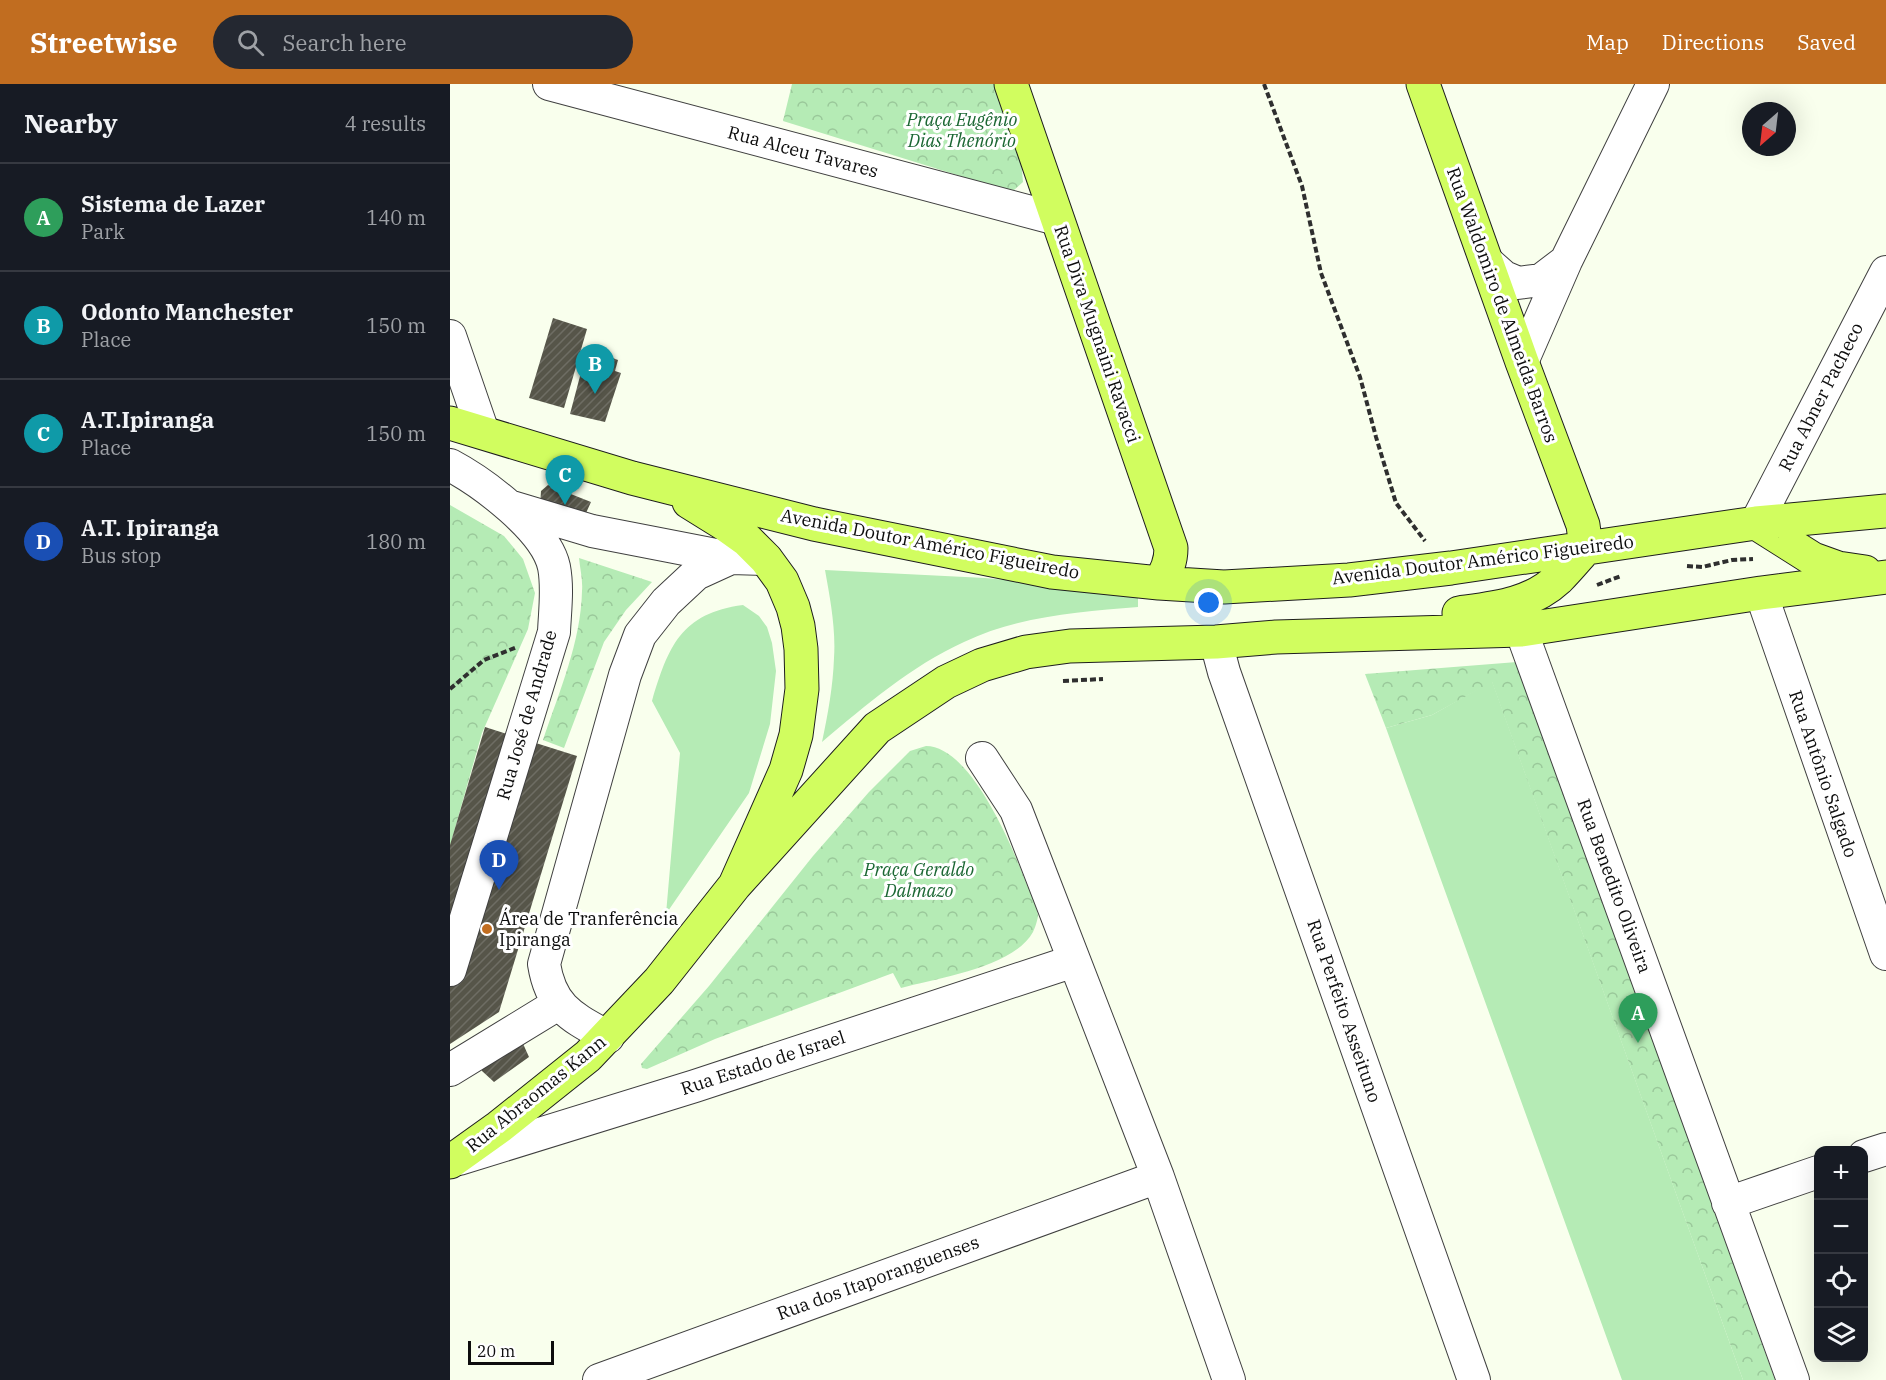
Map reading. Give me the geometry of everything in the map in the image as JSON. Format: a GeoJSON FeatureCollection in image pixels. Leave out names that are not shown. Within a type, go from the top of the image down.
{"type":"FeatureCollection","features":[{"type":"Feature","properties":{"kind":"main road","name":"Rua Diva Mugnaini Ravacci"},"geometry":{"type":"LineString","coordinates":[[1011,84],[1171,548],[1168,567],[1159,583]]}},
{"type":"Feature","properties":{"kind":"main road","name":"Rua Waldomiro de Almeida Barros"},"geometry":{"type":"LineString","coordinates":[[1423,84],[1522,362],[1595,539]]}},
{"type":"Feature","properties":{"kind":"main road","name":"Avenida Doutor Américo Figueiredo"},"geometry":{"type":"LineString","coordinates":[[450,423],[632,478],[814,524],[1052,572],[1224,587],[1349,580],[1446,568],[1595,539],[1886,511]]}},
{"type":"Feature","properties":{"kind":"main road","name":"Rua Abraomas Kann"},"geometry":{"type":"LineString","coordinates":[[450,1162],[588,1056],[659,981],[735,885],[786,770],[796,735],[802,689],[801,649],[798,626],[782,581],[766,559],[747,540],[693,504],[632,478]]}},
{"type":"Feature","properties":{"kind":"main road"},"geometry":{"type":"LineString","coordinates":[[1756,523],[1813,559],[1838,568],[1886,576]]}},
{"type":"Feature","properties":{"kind":"main road"},"geometry":{"type":"LineString","coordinates":[[735,885],[877,728],[946,681],[982,665],[1026,652],[1070,646],[1216,642],[1276,637],[1503,607],[1528,599],[1545,589],[1595,539]]}},
{"type":"Feature","properties":{"kind":"main road"},"geometry":{"type":"LineString","coordinates":[[1276,637],[1521,630],[1886,576]]}},
{"type":"Feature","properties":{"kind":"street","name":"Rua Alceu Tavares"},"geometry":{"type":"LineString","coordinates":[[549,84],[1057,219]]}},
{"type":"Feature","properties":{"kind":"street"},"geometry":{"type":"LineString","coordinates":[[1522,362],[1566,261],[1653,84]]}},
{"type":"Feature","properties":{"kind":"street"},"geometry":{"type":"LineString","coordinates":[[1486,261],[1504,277],[1518,283],[1541,280],[1566,261]]}},
{"type":"Feature","properties":{"kind":"street","name":"Rua Abner Pacheco"},"geometry":{"type":"LineString","coordinates":[[1756,523],[1886,272]]}},
{"type":"Feature","properties":{"kind":"street"},"geometry":{"type":"LineString","coordinates":[[450,336],[456,386],[483,432]]}},
{"type":"Feature","properties":{"kind":"street","name":"Rua José de Andrade"},"geometry":{"type":"LineString","coordinates":[[450,465],[512,507],[546,548],[554,565],[557,592],[554,632],[450,970]]}},
{"type":"Feature","properties":{"kind":"street"},"geometry":{"type":"LineString","coordinates":[[512,507],[592,531],[731,558],[766,559]]}},
{"type":"Feature","properties":{"kind":"street"},"geometry":{"type":"LineString","coordinates":[[608,1037],[575,1019],[558,1004],[547,982],[544,964],[625,675],[640,635],[666,602],[696,574],[731,558]]}},
{"type":"Feature","properties":{"kind":"street","name":"Rua Antônio Salgado"},"geometry":{"type":"LineString","coordinates":[[1761,593],[1886,954]]}},
{"type":"Feature","properties":{"kind":"street","name":"Rua Benedito Oliveira"},"geometry":{"type":"LineString","coordinates":[[1521,630],[1793,1380]]}},
{"type":"Feature","properties":{"kind":"street","name":"Rua Perfeito Asseituno"},"geometry":{"type":"LineString","coordinates":[[1216,642],[1224,672],[1474,1380]]}},
{"type":"Feature","properties":{"kind":"street"},"geometry":{"type":"LineString","coordinates":[[982,758],[1016,810],[1158,1177],[1229,1380]]}},
{"type":"Feature","properties":{"kind":"street","name":"Rua Estado de Israel"},"geometry":{"type":"LineString","coordinates":[[450,1162],[706,1082],[1074,961]]}},
{"type":"Feature","properties":{"kind":"street"},"geometry":{"type":"LineString","coordinates":[[450,1070],[558,1004]]}},
{"type":"Feature","properties":{"kind":"street"},"geometry":{"type":"LineString","coordinates":[[1868,1154],[1886,1149]]}},
{"type":"Feature","properties":{"kind":"street"},"geometry":{"type":"LineString","coordinates":[[1728,1203],[1814,1173]]}},
{"type":"Feature","properties":{"kind":"street","name":"Rua dos Itaporanguenses"},"geometry":{"type":"LineString","coordinates":[[598,1380],[1158,1177]]}},
{"type":"Feature","properties":{"kind":"path"},"geometry":{"type":"LineString","coordinates":[[1264,84],[1302,186],[1321,273],[1360,377],[1396,503],[1446,568]]}},
{"type":"Feature","properties":{"kind":"path"},"geometry":{"type":"LineString","coordinates":[[1679,566],[1702,567],[1732,560],[1755,560]]}},
{"type":"Feature","properties":{"kind":"path"},"geometry":{"type":"LineString","coordinates":[[1545,589],[1590,588],[1628,573]]}},
{"type":"Feature","properties":{"kind":"path"},"geometry":{"type":"LineString","coordinates":[[450,689],[484,660],[554,632]]}},
{"type":"Feature","properties":{"kind":"green space","name":"Praça Eugênio Dias Thenório"},"geometry":{"type":"Polygon","coordinates":[[[792,84],[994,84],[1021,160],[1023,182],[1014,190],[999,188],[783,121],[792,84]]]}},
{"type":"Feature","properties":{"kind":"green space"},"geometry":{"type":"Polygon","coordinates":[[[450,505],[504,536],[523,559],[535,593],[528,629],[482,733],[450,846],[450,505]]]}},
{"type":"Feature","properties":{"kind":"green space"},"geometry":{"type":"Polygon","coordinates":[[[579,558],[652,582],[626,610],[604,642],[564,748],[543,740],[568,667],[578,629],[582,587],[579,558]]]}},
{"type":"Feature","properties":{"kind":"green space"},"geometry":{"type":"Polygon","coordinates":[[[825,570],[985,578],[1138,593],[1138,607],[1071,613],[1027,621],[985,633],[944,652],[907,674],[822,742],[831,690],[834,647],[832,614],[825,570]]]}},
{"type":"Feature","properties":{"kind":"green space"},"geometry":{"type":"Polygon","coordinates":[[[743,605],[759,616],[767,627],[772,643],[776,671],[770,724],[749,793],[666,914],[680,753],[652,701],[664,664],[680,636],[705,616],[722,609],[743,605]]]}},
{"type":"Feature","properties":{"kind":"green space"},"geometry":{"type":"Polygon","coordinates":[[[1517,662],[1775,1380],[1743,1380],[1492,682],[1432,715],[1386,728],[1365,674],[1517,662]]]}},
{"type":"Feature","properties":{"kind":"green space"},"geometry":{"type":"Polygon","coordinates":[[[1492,681],[1743,1380],[1622,1380],[1386,728],[1432,715],[1492,681]]]}},
{"type":"Feature","properties":{"kind":"green space","name":"Praça Geraldo Dalmazo"},"geometry":{"type":"Polygon","coordinates":[[[926,746],[943,750],[959,763],[974,780],[1001,825],[1038,915],[1034,930],[1023,944],[1010,954],[974,969],[901,988],[893,973],[715,1039],[647,1069],[642,1068],[641,1064],[709,986],[813,856],[869,792],[910,751],[926,746]]]}},
{"type":"Feature","properties":{"kind":"building"},"geometry":{"type":"Polygon","coordinates":[[[553,318],[587,329],[564,408],[529,398],[553,318]]]}},
{"type":"Feature","properties":{"kind":"building"},"geometry":{"type":"Polygon","coordinates":[[[602,354],[618,360],[615,371],[621,373],[605,422],[570,414],[584,361],[596,367],[602,354]]]}},
{"type":"Feature","properties":{"kind":"building"},"geometry":{"type":"Polygon","coordinates":[[[548,485],[591,502],[586,513],[540,507],[541,491],[548,485]]]}},
{"type":"Feature","properties":{"kind":"building","name":"Área de Tranferência Ipiranga"},"geometry":{"type":"Polygon","coordinates":[[[485,727],[577,756],[499,1012],[450,1044],[450,845],[485,727]]]}},
{"type":"Feature","properties":{"kind":"building"},"geometry":{"type":"Polygon","coordinates":[[[520,1037],[529,1057],[494,1082],[482,1071],[481,1062],[520,1037]]]}},
{"type":"Feature","properties":{"kind":"place","name":"Odonto Manchester"},"geometry":{"type":"Point","coordinates":[595,394]}},
{"type":"Feature","properties":{"kind":"place","name":"A.T.Ipiranga"},"geometry":{"type":"Point","coordinates":[565,505]}},
{"type":"Feature","properties":{"kind":"place","name":"A.T. Ipiranga"},"geometry":{"type":"Point","coordinates":[499,890]}},
{"type":"Feature","properties":{"kind":"place","name":"Área de Tranferência Ipiranga"},"geometry":{"type":"Point","coordinates":[487,929]}},
{"type":"Feature","properties":{"kind":"place","name":"Sistema de Lazer"},"geometry":{"type":"Point","coordinates":[1638,1043]}}]}
